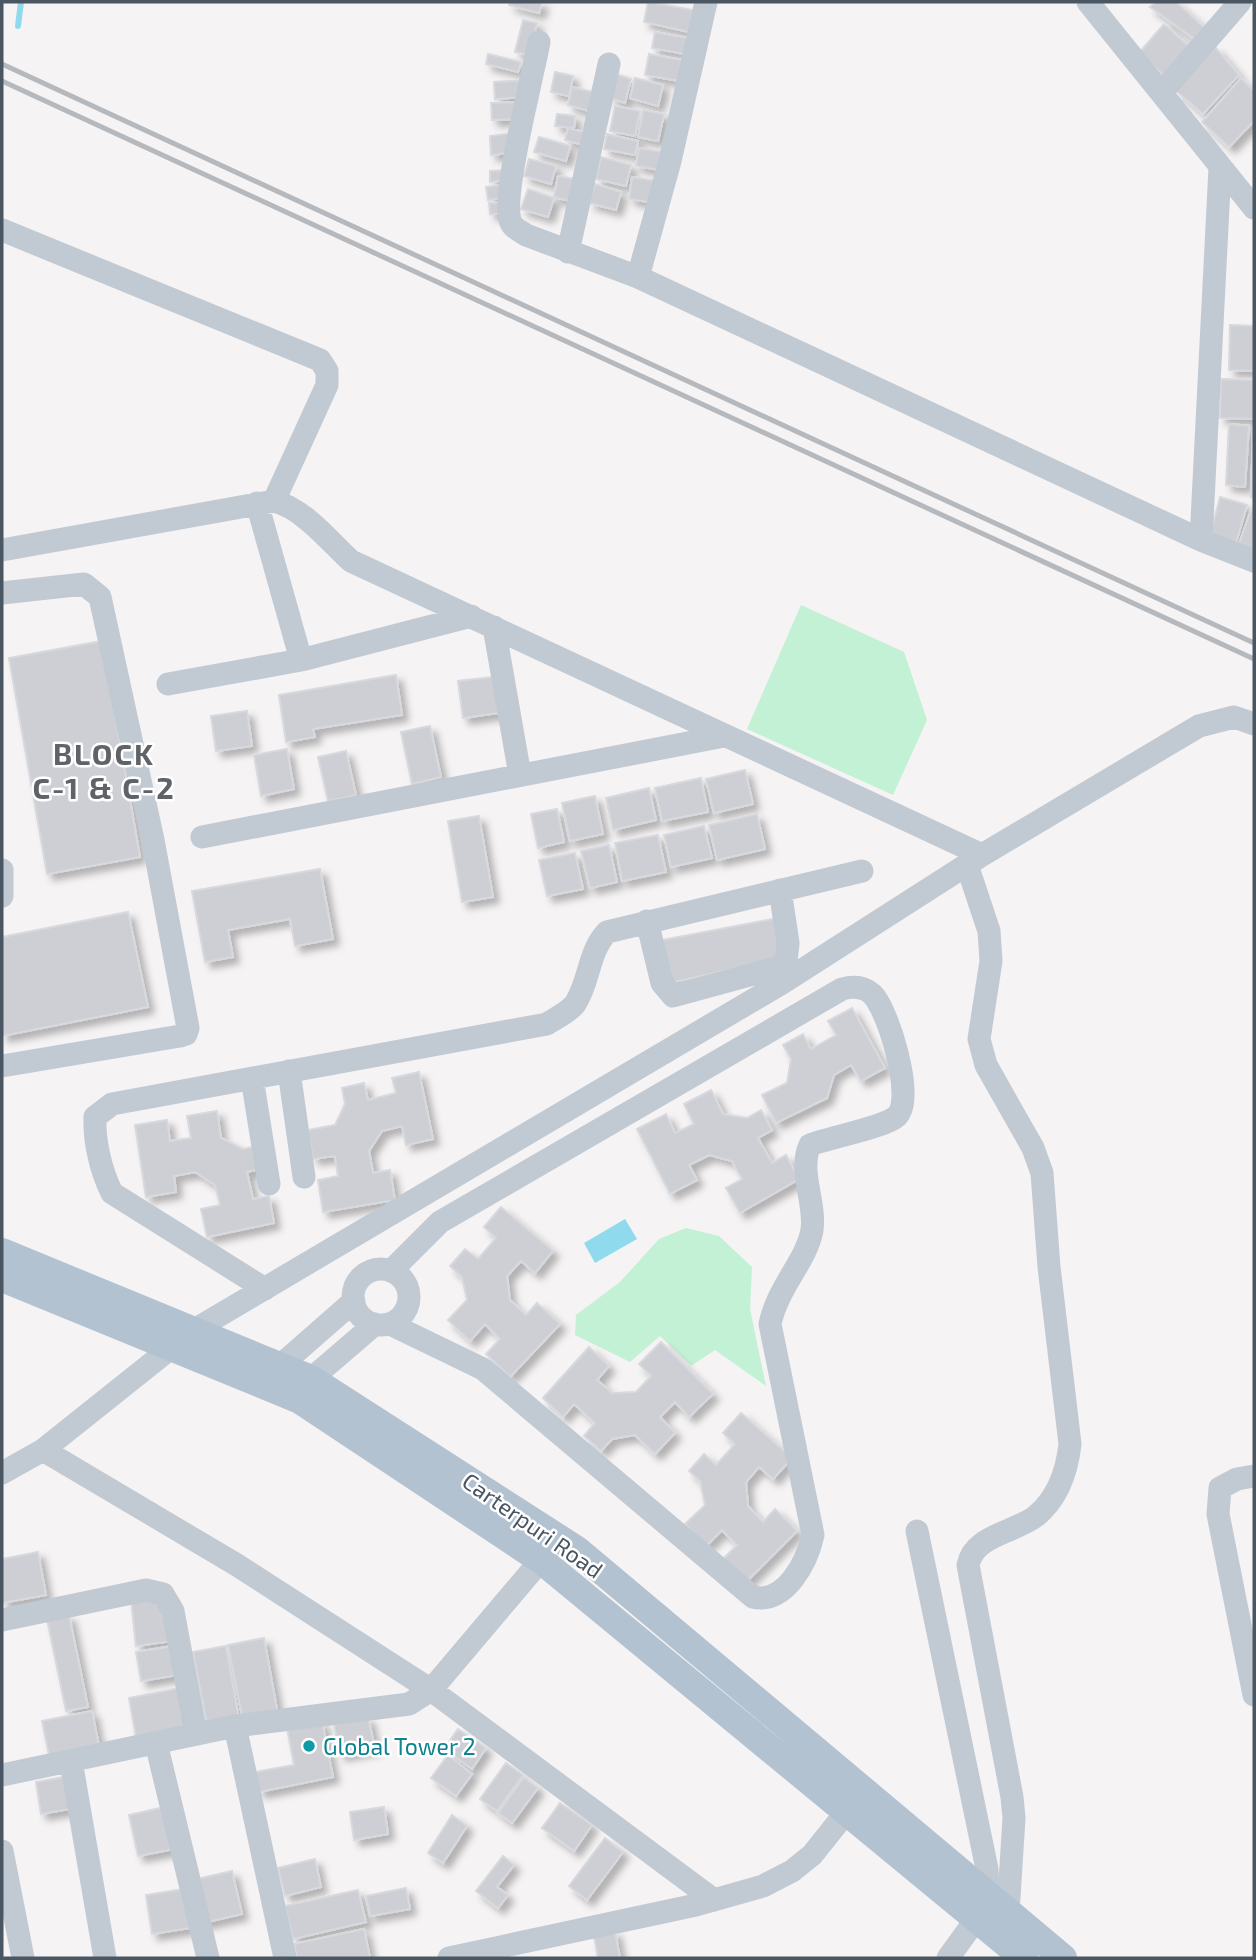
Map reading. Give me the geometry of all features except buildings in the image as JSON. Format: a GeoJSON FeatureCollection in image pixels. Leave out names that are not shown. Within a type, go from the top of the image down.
{"type":"FeatureCollection","features":[{"type":"Feature","properties":{"kind":"main road","name":"Carterpuri Road"},"geometry":{"type":"LineString","coordinates":[[2,1252],[191,1332],[305,1389],[577,1550],[991,1909],[1024,1958]]}},
{"type":"Feature","properties":{"kind":"main road","name":"Carterpuri Road"},"geometry":{"type":"LineString","coordinates":[[2,1278],[169,1349],[277,1376]]}},
{"type":"Feature","properties":{"kind":"main road","name":"Carterpuri Road"},"geometry":{"type":"LineString","coordinates":[[305,1389],[541,1560],[848,1810],[1063,1958]]}},
{"type":"Feature","properties":{"kind":"street"},"geometry":{"type":"LineString","coordinates":[[638,277],[670,161],[706,2]]}},
{"type":"Feature","properties":{"kind":"street"},"geometry":{"type":"LineString","coordinates":[[1088,2],[1163,91],[1254,208]]}},
{"type":"Feature","properties":{"kind":"street"},"geometry":{"type":"LineString","coordinates":[[1163,91],[1240,2]]}},
{"type":"Feature","properties":{"kind":"street"},"geometry":{"type":"LineString","coordinates":[[539,42],[513,172],[509,217],[513,226],[569,252],[638,277],[1201,540],[1254,561]]}},
{"type":"Feature","properties":{"kind":"street"},"geometry":{"type":"LineString","coordinates":[[569,252],[609,64]]}},
{"type":"Feature","properties":{"kind":"street"},"geometry":{"type":"LineString","coordinates":[[1201,540],[1220,167]]}},
{"type":"Feature","properties":{"kind":"street"},"geometry":{"type":"LineString","coordinates":[[2,230],[320,360],[327,371],[327,385],[265,502],[301,660]]}},
{"type":"Feature","properties":{"kind":"street"},"geometry":{"type":"LineString","coordinates":[[2,550],[265,502],[287,505],[351,561],[724,736],[974,860]]}},
{"type":"Feature","properties":{"kind":"street"},"geometry":{"type":"LineString","coordinates":[[2,593],[83,584],[100,597],[153,841],[188,1028],[186,1034],[180,1036],[2,1066]]}},
{"type":"Feature","properties":{"kind":"street"},"geometry":{"type":"LineString","coordinates":[[168,684],[301,660],[471,616]]}},
{"type":"Feature","properties":{"kind":"street"},"geometry":{"type":"LineString","coordinates":[[494,627],[520,775]]}},
{"type":"Feature","properties":{"kind":"street"},"geometry":{"type":"LineString","coordinates":[[2,1473],[43,1450],[191,1332],[782,983],[974,860],[1199,726],[1234,718],[1254,724]]}},
{"type":"Feature","properties":{"kind":"street"},"geometry":{"type":"LineString","coordinates":[[202,837],[724,736]]}},
{"type":"Feature","properties":{"kind":"street"},"geometry":{"type":"LineString","coordinates":[[948,1958],[991,1909],[1014,1818],[968,1565],[970,1553],[978,1546],[1035,1517],[1053,1498],[1068,1465],[1070,1444],[1049,1268],[1041,1173],[1033,1149],[986,1065],[979,1039],[991,961],[989,931],[974,860]]}},
{"type":"Feature","properties":{"kind":"street"},"geometry":{"type":"LineString","coordinates":[[2,870],[2,896]]}},
{"type":"Feature","properties":{"kind":"street"},"geometry":{"type":"LineString","coordinates":[[265,1289],[112,1193],[105,1180],[94,1130],[95,1117],[112,1104],[547,1024],[573,1007],[583,988],[597,943],[607,932],[862,871]]}},
{"type":"Feature","properties":{"kind":"street"},"geometry":{"type":"LineString","coordinates":[[647,921],[662,984],[673,996],[779,967],[786,962],[788,943],[780,890]]}},
{"type":"Feature","properties":{"kind":"street"},"geometry":{"type":"LineString","coordinates":[[354,1301],[361,1316],[484,1369],[753,1597],[765,1600],[778,1596],[809,1554],[813,1535],[772,1343],[772,1313],[774,1303],[811,1236],[814,1217],[805,1156],[810,1145],[885,1123],[898,1116],[904,1100],[902,1074],[879,1003],[870,992],[854,985],[842,989],[440,1222],[391,1271]]}},
{"type":"Feature","properties":{"kind":"street"},"geometry":{"type":"LineString","coordinates":[[289,1071],[304,1177]]}},
{"type":"Feature","properties":{"kind":"street"},"geometry":{"type":"LineString","coordinates":[[252,1078],[269,1184]]}},
{"type":"Feature","properties":{"kind":"street"},"geometry":{"type":"LineString","coordinates":[[277,1376],[354,1301],[360,1279],[374,1270],[391,1271],[404,1282],[409,1298],[403,1314],[382,1324],[305,1389]]}},
{"type":"Feature","properties":{"kind":"street"},"geometry":{"type":"LineString","coordinates":[[43,1450],[237,1565],[431,1690],[714,1900]]}},
{"type":"Feature","properties":{"kind":"street"},"geometry":{"type":"LineString","coordinates":[[1254,1476],[1237,1479],[1220,1489],[1218,1514],[1254,1695]]}},
{"type":"Feature","properties":{"kind":"street"},"geometry":{"type":"LineString","coordinates":[[917,1531],[983,1846],[991,1909]]}},
{"type":"Feature","properties":{"kind":"street"},"geometry":{"type":"LineString","coordinates":[[2,1775],[235,1726],[409,1704],[431,1690],[541,1560]]}},
{"type":"Feature","properties":{"kind":"street"},"geometry":{"type":"LineString","coordinates":[[2,1620],[146,1590],[163,1594],[173,1611],[196,1734]]}},
{"type":"Feature","properties":{"kind":"street"},"geometry":{"type":"LineString","coordinates":[[235,1726],[285,1958]]}},
{"type":"Feature","properties":{"kind":"street"},"geometry":{"type":"LineString","coordinates":[[156,1743],[208,1958]]}},
{"type":"Feature","properties":{"kind":"street"},"geometry":{"type":"LineString","coordinates":[[71,1761],[105,1958]]}},
{"type":"Feature","properties":{"kind":"street"},"geometry":{"type":"LineString","coordinates":[[449,1958],[714,1900],[762,1886],[792,1871],[812,1855],[848,1810]]}},
{"type":"Feature","properties":{"kind":"street"},"geometry":{"type":"LineString","coordinates":[[2,1851],[23,1958]]}},
{"type":"Feature","properties":{"kind":"green space"},"geometry":{"type":"Polygon","coordinates":[[[801,605],[904,652],[927,720],[893,795],[747,729],[801,605]]]}},
{"type":"Feature","properties":{"kind":"green space"},"geometry":{"type":"Polygon","coordinates":[[[686,1228],[719,1236],[752,1267],[750,1309],[766,1386],[715,1350],[691,1366],[660,1336],[630,1362],[575,1335],[576,1315],[620,1282],[659,1239],[686,1228]]]}},
{"type":"Feature","properties":{"kind":"water"},"geometry":{"type":"Polygon","coordinates":[[[625,1219],[637,1239],[595,1263],[584,1243],[625,1219]]]}},
{"type":"Feature","properties":{"kind":"waterway"},"geometry":{"type":"LineString","coordinates":[[18,26],[21,2]]}},
{"type":"Feature","properties":{"kind":"railway"},"geometry":{"type":"LineString","coordinates":[[2,64],[1254,643]]}},
{"type":"Feature","properties":{"kind":"railway"},"geometry":{"type":"LineString","coordinates":[[2,81],[1254,659]]}},
{"type":"Feature","properties":{"kind":"place","name":"Global Tower 2"},"geometry":{"type":"Point","coordinates":[309,1746]}},
{"type":"Feature","properties":{"kind":"district","name":"BLOCK C-1 & C-2"},"geometry":{"type":"Point","coordinates":[104,770]}}]}
